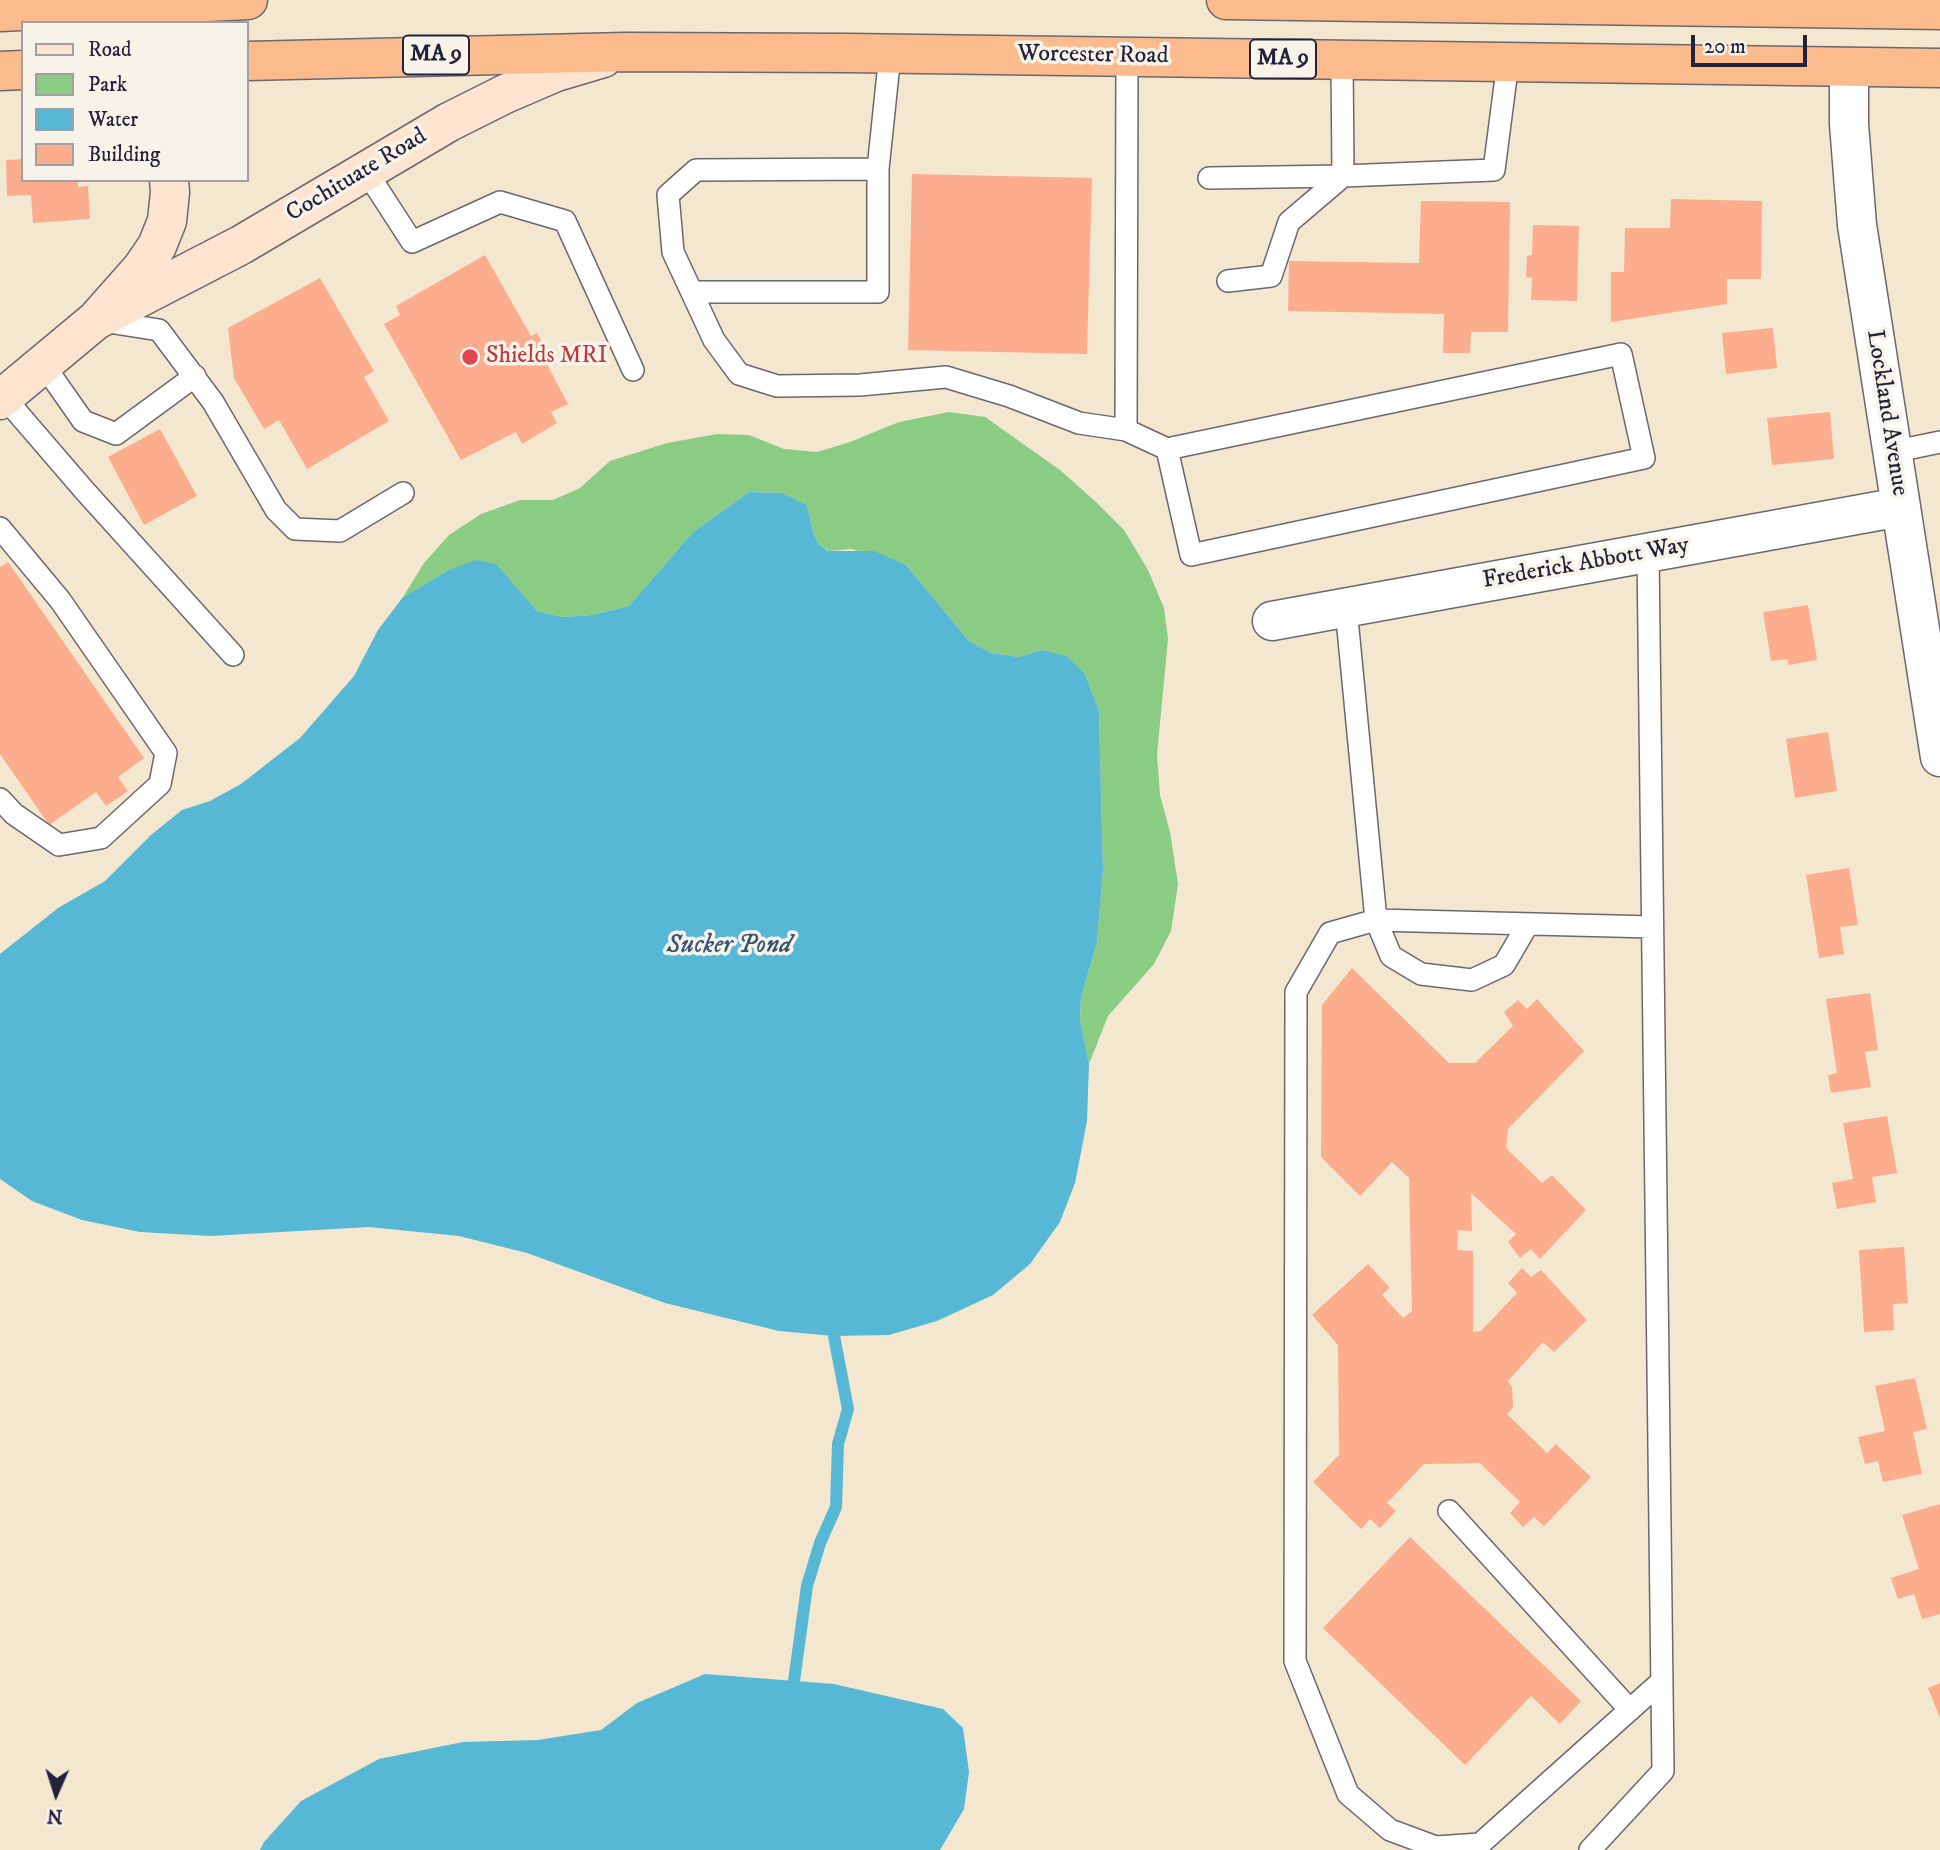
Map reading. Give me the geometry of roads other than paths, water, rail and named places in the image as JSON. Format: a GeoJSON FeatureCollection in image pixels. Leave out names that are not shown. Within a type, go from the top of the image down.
{"type":"FeatureCollection","features":[{"type":"Feature","properties":{"kind":"highway"},"geometry":{"type":"LineString","coordinates":[[19,7],[248,0]]}},
{"type":"Feature","properties":{"kind":"highway"},"geometry":{"type":"LineString","coordinates":[[1226,0],[1685,3],[1940,10]]}},
{"type":"Feature","properties":{"kind":"highway","name":"Worcester Road"},"geometry":{"type":"LineString","coordinates":[[248,61],[625,52],[1940,68]]}},
{"type":"Feature","properties":{"kind":"highway"},"geometry":{"type":"LineString","coordinates":[[0,71],[21,70]]}},
{"type":"Feature","properties":{"kind":"main road","name":"Cochituate Road"},"geometry":{"type":"LineString","coordinates":[[96,320],[241,245],[449,122],[556,72],[625,52]]}},
{"type":"Feature","properties":{"kind":"main road","name":"Cochituate Road"},"geometry":{"type":"LineString","coordinates":[[2,399],[96,320],[142,268],[157,246],[167,221],[169,182]]}},
{"type":"Feature","properties":{"kind":"street","name":"Lockland Avenue"},"geometry":{"type":"LineString","coordinates":[[1849,67],[1849,124],[1857,225],[1940,757]]}},
{"type":"Feature","properties":{"kind":"street","name":"Frederick Abbott Way"},"geometry":{"type":"LineString","coordinates":[[1272,621],[1900,507]]}},
{"type":"Feature","properties":{"kind":"lane"},"geometry":{"type":"LineString","coordinates":[[694,292],[878,292],[878,169],[890,54]]}},
{"type":"Feature","properties":{"kind":"lane"},"geometry":{"type":"LineString","coordinates":[[1126,430],[1127,57]]}},
{"type":"Feature","properties":{"kind":"lane"},"geometry":{"type":"LineString","coordinates":[[1342,60],[1343,177]]}},
{"type":"Feature","properties":{"kind":"lane"},"geometry":{"type":"LineString","coordinates":[[1209,178],[1343,177],[1494,170],[1508,62]]}},
{"type":"Feature","properties":{"kind":"lane"},"geometry":{"type":"LineString","coordinates":[[878,169],[696,170],[668,195],[673,252],[694,292],[714,340],[739,374],[777,386],[860,384],[946,377],[1009,396],[1079,423],[1126,430],[1167,449],[1621,354],[1644,458],[1191,555],[1167,449]]}},
{"type":"Feature","properties":{"kind":"lane"},"geometry":{"type":"LineString","coordinates":[[366,171],[412,242],[500,202],[565,221],[633,370]]}},
{"type":"Feature","properties":{"kind":"lane"},"geometry":{"type":"LineString","coordinates":[[1228,281],[1271,276],[1289,222],[1343,177]]}},
{"type":"Feature","properties":{"kind":"lane"},"geometry":{"type":"LineString","coordinates":[[96,320],[159,330],[214,402],[276,510],[295,529],[340,531],[403,493]]}},
{"type":"Feature","properties":{"kind":"lane"},"geometry":{"type":"LineString","coordinates":[[43,364],[83,421],[116,434],[194,376]]}},
{"type":"Feature","properties":{"kind":"lane"},"geometry":{"type":"LineString","coordinates":[[2,399],[233,654]]}},
{"type":"Feature","properties":{"kind":"lane"},"geometry":{"type":"LineString","coordinates":[[1892,452],[1940,442]]}},
{"type":"Feature","properties":{"kind":"lane"},"geometry":{"type":"LineString","coordinates":[[0,528],[60,600],[166,753],[160,784],[101,838],[59,845],[14,814],[0,799]]}},
{"type":"Feature","properties":{"kind":"lane"},"geometry":{"type":"LineString","coordinates":[[1590,1850],[1663,1771],[1648,553]]}},
{"type":"Feature","properties":{"kind":"lane"},"geometry":{"type":"LineString","coordinates":[[1346,608],[1376,920],[1391,956],[1421,974],[1472,980],[1504,965],[1528,924]]}},
{"type":"Feature","properties":{"kind":"lane"},"geometry":{"type":"LineString","coordinates":[[1652,927],[1376,920],[1330,933],[1296,992],[1295,1661],[1348,1794],[1390,1830],[1436,1847],[1481,1847],[1662,1681]]}},
{"type":"Feature","properties":{"kind":"lane"},"geometry":{"type":"LineString","coordinates":[[1449,1511],[1630,1710]]}},
{"type":"Feature","properties":{"kind":"water","name":"Sucker Pond"},"geometry":{"type":"Polygon","coordinates":[[[749,492],[782,493],[807,505],[814,536],[828,551],[874,551],[906,565],[969,641],[991,653],[1019,657],[1041,650],[1066,656],[1085,674],[1099,711],[1103,871],[1097,942],[1081,998],[1080,1020],[1089,1064],[1087,1121],[1075,1183],[1060,1222],[1030,1264],[993,1295],[937,1321],[889,1335],[834,1336],[779,1331],[665,1303],[527,1253],[459,1236],[369,1227],[211,1236],[140,1232],[82,1220],[32,1201],[0,1179],[0,954],[58,908],[105,881],[151,835],[182,810],[210,801],[241,784],[300,738],[354,676],[378,630],[403,597],[449,570],[476,560],[496,564],[537,611],[562,617],[592,615],[629,606],[693,532],[749,492]]]}},
{"type":"Feature","properties":{"kind":"water"},"geometry":{"type":"Polygon","coordinates":[[[705,1674],[834,1684],[943,1709],[963,1728],[969,1772],[964,1809],[940,1850],[260,1850],[301,1801],[379,1759],[463,1742],[538,1740],[601,1730],[637,1703],[705,1674]]]}},
{"type":"Feature","properties":{"kind":"waterway"},"geometry":{"type":"LineString","coordinates":[[794,1681],[807,1586],[820,1543],[836,1507],[838,1444],[848,1409],[834,1336]]}},
{"type":"Feature","properties":{"kind":"place","name":"Shields MRI"},"geometry":{"type":"Point","coordinates":[470,357]}}]}
